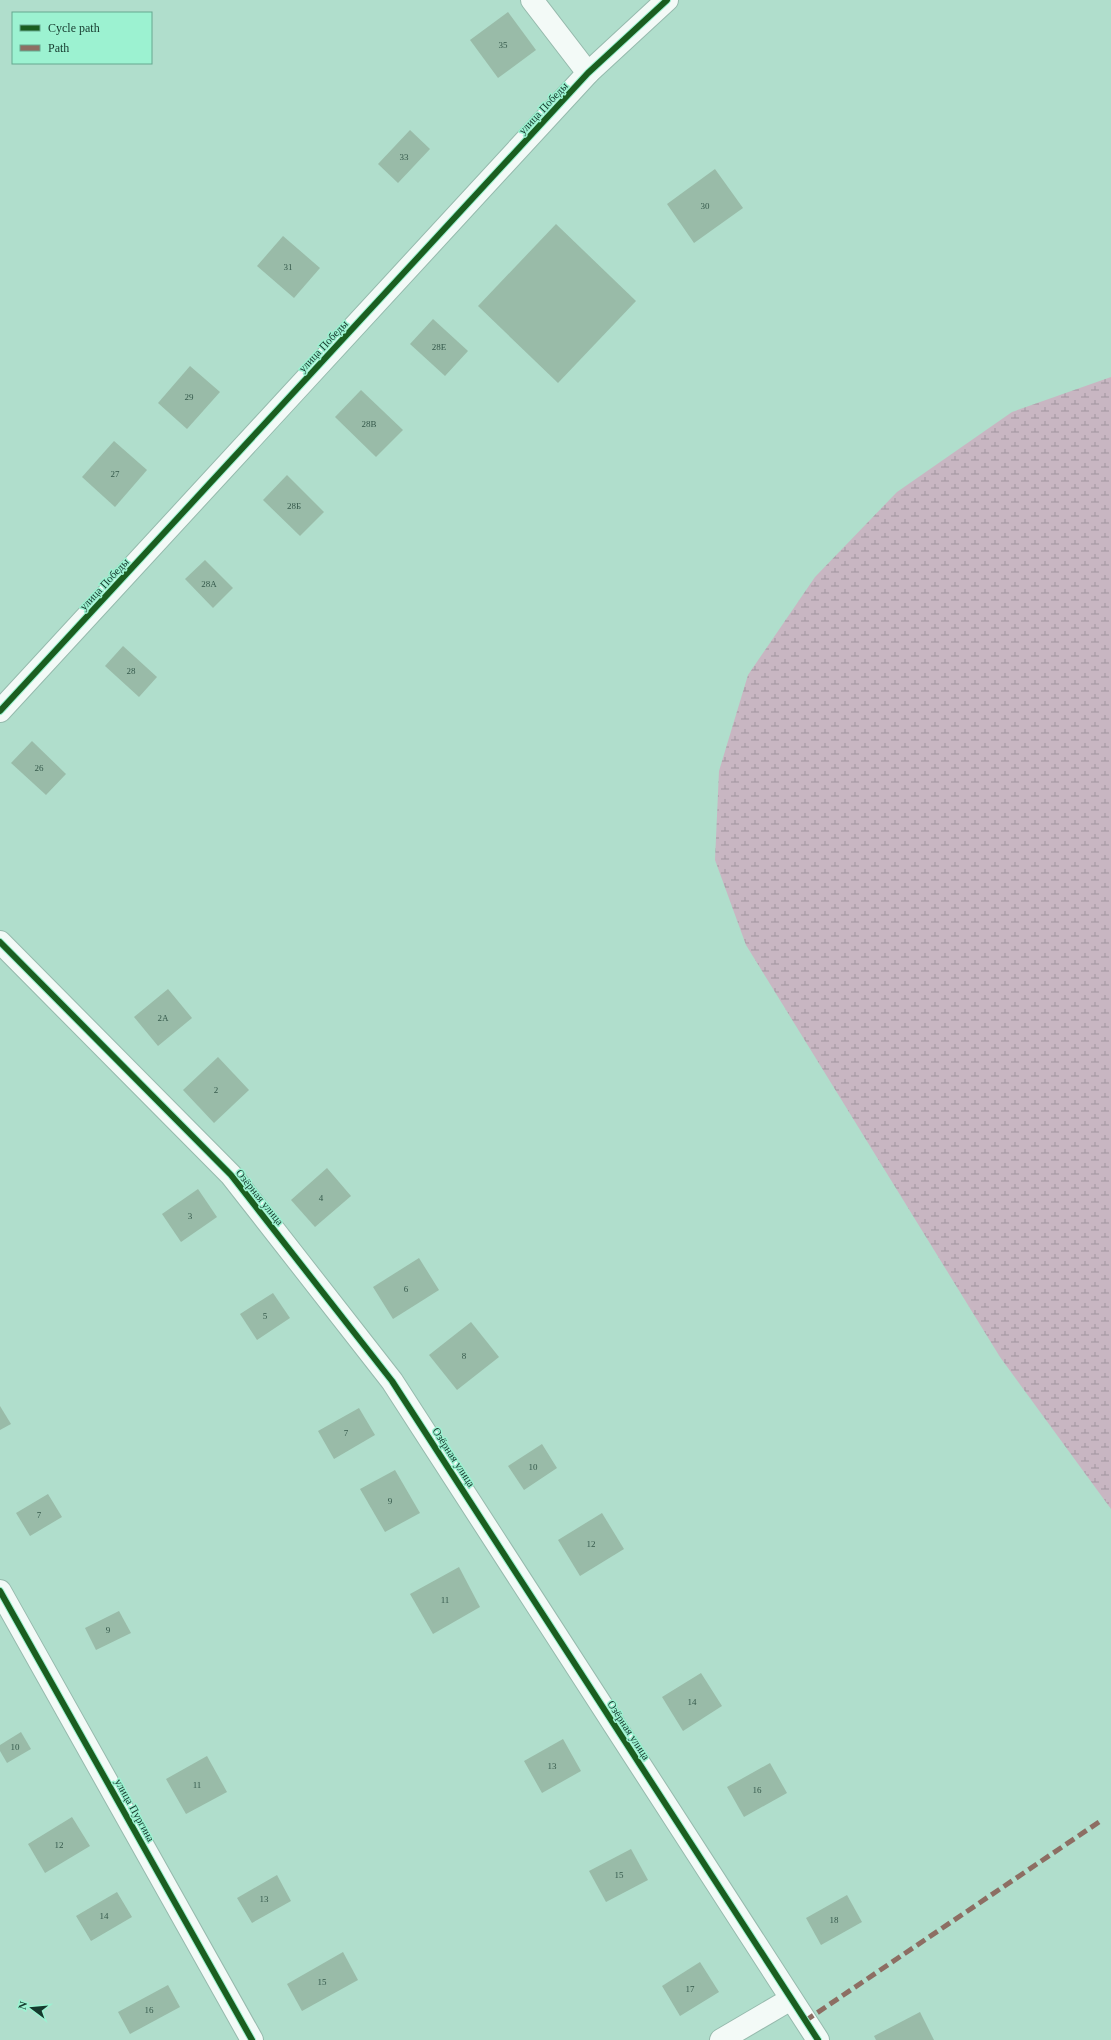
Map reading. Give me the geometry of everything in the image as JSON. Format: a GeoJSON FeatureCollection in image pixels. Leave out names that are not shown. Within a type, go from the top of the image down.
{"type":"FeatureCollection","features":[{"type":"Feature","properties":{"kind":"street"},"geometry":{"type":"LineString","coordinates":[[532,0],[588,73]]}},
{"type":"Feature","properties":{"kind":"street","name":"улица Победы"},"geometry":{"type":"LineString","coordinates":[[0,711],[588,73],[667,0]]}},
{"type":"Feature","properties":{"kind":"street","name":"Озёрная улица"},"geometry":{"type":"LineString","coordinates":[[0,942],[231,1175],[392,1381],[818,2040]]}},
{"type":"Feature","properties":{"kind":"street","name":"улица Пургина"},"geometry":{"type":"LineString","coordinates":[[0,1590],[252,2040]]}},
{"type":"Feature","properties":{"kind":"street"},"geometry":{"type":"LineString","coordinates":[[721,2040],[791,1999]]}},
{"type":"Feature","properties":{"kind":"green space"},"geometry":{"type":"Polygon","coordinates":[[[1111,377],[1111,1509],[1000,1357],[746,945],[715,860],[719,771],[748,675],[815,577],[897,492],[1012,412],[1111,377]]]}},
{"type":"Feature","properties":{"kind":"building"},"geometry":{"type":"Polygon","coordinates":[[[508,12],[536,50],[498,78],[470,40],[508,12]]]}},
{"type":"Feature","properties":{"kind":"building"},"geometry":{"type":"Polygon","coordinates":[[[410,130],[430,149],[398,183],[378,164],[410,130]]]}},
{"type":"Feature","properties":{"kind":"building"},"geometry":{"type":"Polygon","coordinates":[[[715,169],[743,208],[694,243],[667,204],[715,169]]]}},
{"type":"Feature","properties":{"kind":"building"},"geometry":{"type":"Polygon","coordinates":[[[556,224],[636,301],[558,383],[478,306],[556,224]]]}},
{"type":"Feature","properties":{"kind":"building"},"geometry":{"type":"Polygon","coordinates":[[[283,236],[320,268],[294,298],[257,266],[283,236]]]}},
{"type":"Feature","properties":{"kind":"building"},"geometry":{"type":"Polygon","coordinates":[[[433,319],[468,351],[445,376],[410,344],[433,319]]]}},
{"type":"Feature","properties":{"kind":"building"},"geometry":{"type":"Polygon","coordinates":[[[190,366],[220,392],[187,429],[158,403],[190,366]]]}},
{"type":"Feature","properties":{"kind":"building"},"geometry":{"type":"Polygon","coordinates":[[[361,390],[403,430],[376,457],[335,417],[361,390]]]}},
{"type":"Feature","properties":{"kind":"building"},"geometry":{"type":"Polygon","coordinates":[[[114,441],[147,470],[115,507],[82,477],[114,441]]]}},
{"type":"Feature","properties":{"kind":"building"},"geometry":{"type":"Polygon","coordinates":[[[287,475],[324,512],[300,536],[263,500],[287,475]]]}},
{"type":"Feature","properties":{"kind":"building"},"geometry":{"type":"Polygon","coordinates":[[[205,560],[233,588],[213,608],[185,579],[205,560]]]}},
{"type":"Feature","properties":{"kind":"building"},"geometry":{"type":"Polygon","coordinates":[[[123,646],[157,677],[139,697],[105,666],[123,646]]]}},
{"type":"Feature","properties":{"kind":"building"},"geometry":{"type":"Polygon","coordinates":[[[32,741],[66,774],[46,795],[11,763],[32,741]]]}},
{"type":"Feature","properties":{"kind":"building"},"geometry":{"type":"Polygon","coordinates":[[[168,989],[192,1018],[158,1046],[134,1017],[168,989]]]}},
{"type":"Feature","properties":{"kind":"building"},"geometry":{"type":"Polygon","coordinates":[[[218,1057],[249,1090],[214,1123],[183,1090],[218,1057]]]}},
{"type":"Feature","properties":{"kind":"building"},"geometry":{"type":"Polygon","coordinates":[[[327,1168],[351,1196],[315,1227],[291,1200],[327,1168]]]}},
{"type":"Feature","properties":{"kind":"building"},"geometry":{"type":"Polygon","coordinates":[[[198,1189],[217,1217],[181,1242],[162,1214],[198,1189]]]}},
{"type":"Feature","properties":{"kind":"building"},"geometry":{"type":"Polygon","coordinates":[[[419,1258],[439,1290],[393,1319],[373,1287],[419,1258]]]}},
{"type":"Feature","properties":{"kind":"building"},"geometry":{"type":"Polygon","coordinates":[[[273,1293],[290,1318],[257,1340],[240,1314],[273,1293]]]}},
{"type":"Feature","properties":{"kind":"building"},"geometry":{"type":"Polygon","coordinates":[[[471,1322],[499,1357],[457,1390],[429,1355],[471,1322]]]}},
{"type":"Feature","properties":{"kind":"building"},"geometry":{"type":"Polygon","coordinates":[[[0,1406],[11,1424],[0,1430],[0,1406]]]}},
{"type":"Feature","properties":{"kind":"building"},"geometry":{"type":"Polygon","coordinates":[[[359,1408],[375,1435],[334,1459],[318,1431],[359,1408]]]}},
{"type":"Feature","properties":{"kind":"building"},"geometry":{"type":"Polygon","coordinates":[[[542,1444],[557,1468],[524,1490],[508,1466],[542,1444]]]}},
{"type":"Feature","properties":{"kind":"building"},"geometry":{"type":"Polygon","coordinates":[[[395,1470],[420,1513],[385,1532],[360,1489],[395,1470]]]}},
{"type":"Feature","properties":{"kind":"building"},"geometry":{"type":"Polygon","coordinates":[[[48,1494],[62,1517],[30,1536],[16,1513],[48,1494]]]}},
{"type":"Feature","properties":{"kind":"building"},"geometry":{"type":"Polygon","coordinates":[[[602,1513],[624,1549],[580,1576],[558,1540],[602,1513]]]}},
{"type":"Feature","properties":{"kind":"building"},"geometry":{"type":"Polygon","coordinates":[[[459,1567],[480,1607],[433,1634],[410,1594],[459,1567]]]}},
{"type":"Feature","properties":{"kind":"building"},"geometry":{"type":"Polygon","coordinates":[[[119,1611],[131,1633],[96,1650],[85,1628],[119,1611]]]}},
{"type":"Feature","properties":{"kind":"building"},"geometry":{"type":"Polygon","coordinates":[[[701,1673],[722,1706],[683,1731],[662,1697],[701,1673]]]}},
{"type":"Feature","properties":{"kind":"building"},"geometry":{"type":"Polygon","coordinates":[[[21,1732],[31,1749],[7,1763],[0,1751],[0,1745],[21,1732]]]}},
{"type":"Feature","properties":{"kind":"building"},"geometry":{"type":"Polygon","coordinates":[[[563,1739],[581,1771],[542,1793],[524,1761],[563,1739]]]}},
{"type":"Feature","properties":{"kind":"building"},"geometry":{"type":"Polygon","coordinates":[[[207,1756],[227,1792],[186,1814],[166,1779],[207,1756]]]}},
{"type":"Feature","properties":{"kind":"building"},"geometry":{"type":"Polygon","coordinates":[[[770,1763],[787,1793],[744,1817],[727,1787],[770,1763]]]}},
{"type":"Feature","properties":{"kind":"building"},"geometry":{"type":"Polygon","coordinates":[[[72,1817],[90,1846],[45,1873],[28,1844],[72,1817]]]}},
{"type":"Feature","properties":{"kind":"building"},"geometry":{"type":"Polygon","coordinates":[[[631,1849],[648,1880],[606,1902],[589,1871],[631,1849]]]}},
{"type":"Feature","properties":{"kind":"building"},"geometry":{"type":"Polygon","coordinates":[[[277,1875],[291,1901],[252,1923],[237,1898],[277,1875]]]}},
{"type":"Feature","properties":{"kind":"building"},"geometry":{"type":"Polygon","coordinates":[[[117,1892],[132,1917],[91,1941],[76,1916],[117,1892]]]}},
{"type":"Feature","properties":{"kind":"building"},"geometry":{"type":"Polygon","coordinates":[[[847,1895],[862,1922],[821,1945],[806,1918],[847,1895]]]}},
{"type":"Feature","properties":{"kind":"building"},"geometry":{"type":"Polygon","coordinates":[[[343,1952],[358,1980],[302,2011],[287,1984],[343,1952]]]}},
{"type":"Feature","properties":{"kind":"building"},"geometry":{"type":"Polygon","coordinates":[[[700,1962],[719,1992],[680,2016],[662,1986],[700,1962]]]}},
{"type":"Feature","properties":{"kind":"building"},"geometry":{"type":"Polygon","coordinates":[[[168,1985],[180,2007],[130,2034],[118,2012],[168,1985]]]}},
{"type":"Feature","properties":{"kind":"building"},"geometry":{"type":"Polygon","coordinates":[[[920,2012],[934,2040],[876,2040],[874,2036],[920,2012]]]}},
{"type":"Feature","properties":{"kind":"marked path"},"geometry":{"type":"LineString","coordinates":[[805,2021],[1099,1822]]}},
{"type":"Feature","properties":{"kind":"cycle path"},"geometry":{"type":"LineString","coordinates":[[0,711],[588,73],[667,0]]}},
{"type":"Feature","properties":{"kind":"cycle path"},"geometry":{"type":"LineString","coordinates":[[0,942],[231,1175],[392,1381],[818,2040]]}},
{"type":"Feature","properties":{"kind":"cycle path"},"geometry":{"type":"LineString","coordinates":[[0,1591],[252,2040]]}}]}
